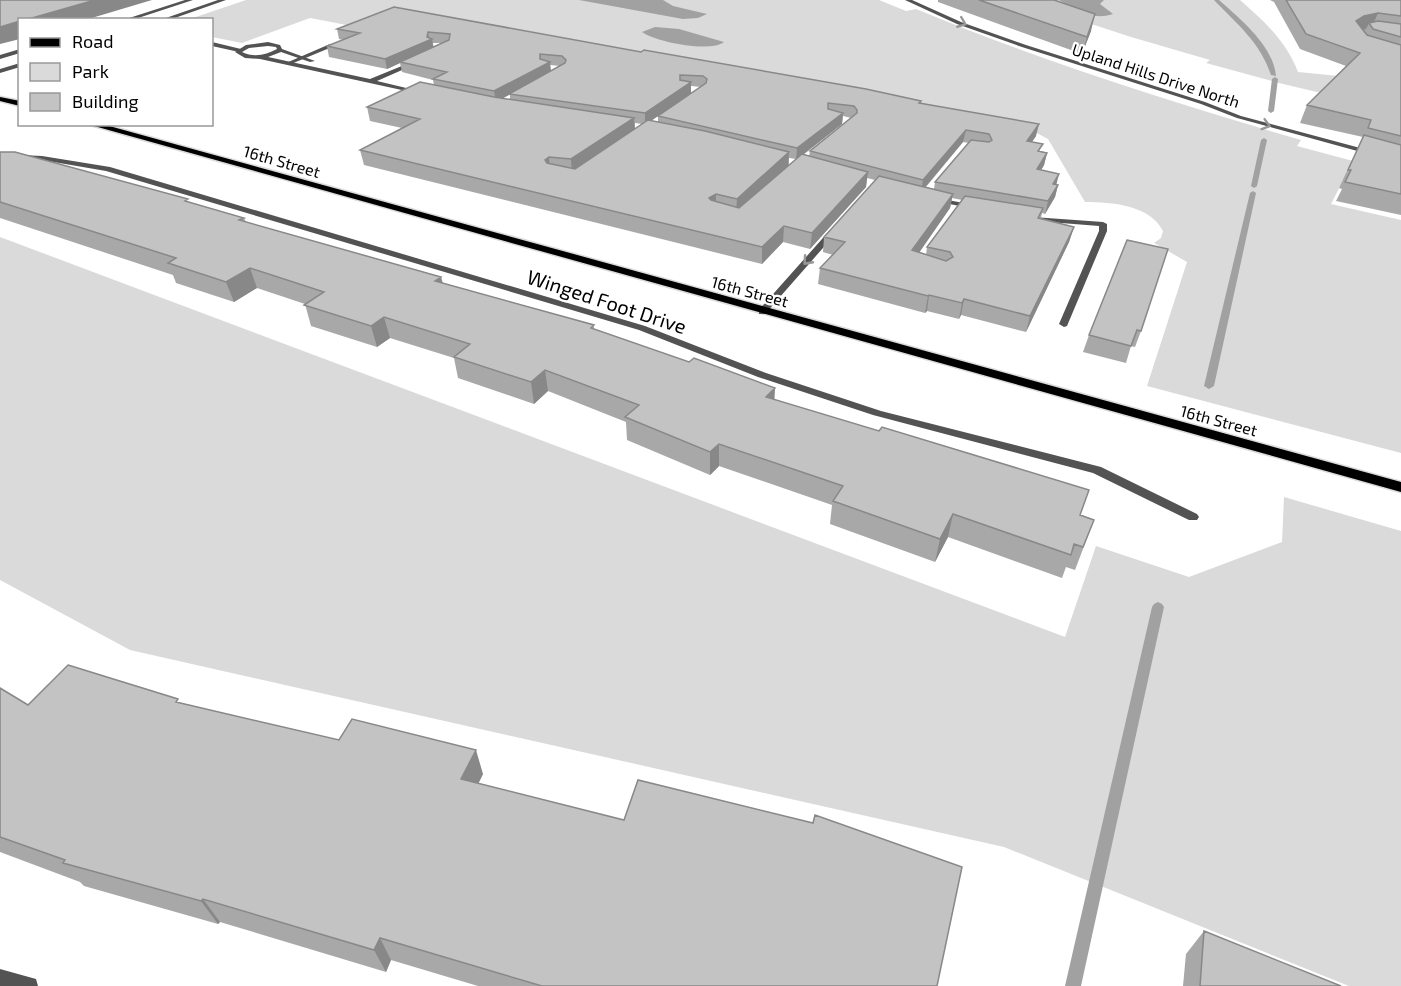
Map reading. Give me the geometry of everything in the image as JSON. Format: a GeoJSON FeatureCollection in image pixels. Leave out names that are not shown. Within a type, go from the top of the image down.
{"type":"FeatureCollection","features":[{"type":"Feature","properties":{"kind":"main road"},"geometry":{"type":"LineString","coordinates":[[0,99],[18,104]]}},
{"type":"Feature","properties":{"kind":"main road","name":"16th Street"},"geometry":{"type":"LineString","coordinates":[[98,126],[762,312],[1401,487]]}},
{"type":"Feature","properties":{"kind":"street"},"geometry":{"type":"LineString","coordinates":[[132,18],[190,0]]}},
{"type":"Feature","properties":{"kind":"street"},"geometry":{"type":"LineString","coordinates":[[168,18],[223,0]]}},
{"type":"Feature","properties":{"kind":"street","name":"Upland Hills Drive North"},"geometry":{"type":"LineString","coordinates":[[908,0],[959,23],[1024,46],[1203,103],[1239,117],[1401,161]]}},
{"type":"Feature","properties":{"kind":"street"},"geometry":{"type":"LineString","coordinates":[[213,44],[239,50],[248,46],[268,44],[278,46],[280,50],[374,81],[427,57]]}},
{"type":"Feature","properties":{"kind":"street"},"geometry":{"type":"LineString","coordinates":[[289,63],[330,46]]}},
{"type":"Feature","properties":{"kind":"street"},"geometry":{"type":"LineString","coordinates":[[239,50],[242,56],[289,63],[431,94]]}},
{"type":"Feature","properties":{"kind":"street"},"geometry":{"type":"LineString","coordinates":[[259,57],[280,50]]}},
{"type":"Feature","properties":{"kind":"street"},"geometry":{"type":"LineString","coordinates":[[0,57],[18,52]]}},
{"type":"Feature","properties":{"kind":"street"},"geometry":{"type":"LineString","coordinates":[[0,71],[18,66]]}},
{"type":"Feature","properties":{"kind":"street","name":"Winged Foot Drive"},"geometry":{"type":"LineString","coordinates":[[0,156],[42,158],[107,169],[630,325],[762,375],[877,413],[1097,470],[1193,517]]}},
{"type":"Feature","properties":{"kind":"street"},"geometry":{"type":"LineString","coordinates":[[932,189],[924,197],[982,208]]}},
{"type":"Feature","properties":{"kind":"street"},"geometry":{"type":"LineString","coordinates":[[953,212],[960,204]]}},
{"type":"Feature","properties":{"kind":"street"},"geometry":{"type":"LineString","coordinates":[[1026,217],[1074,224],[1103,224],[1103,231],[1064,324]]}},
{"type":"Feature","properties":{"kind":"street"},"geometry":{"type":"LineString","coordinates":[[762,312],[836,228]]}},
{"type":"Feature","properties":{"kind":"street"},"geometry":{"type":"LineString","coordinates":[[0,978],[29,986]]}},
{"type":"Feature","properties":{"kind":"green space"},"geometry":{"type":"Polygon","coordinates":[[[246,0],[879,0],[906,11],[916,9],[1107,80],[1301,140],[1297,146],[1353,161],[1331,204],[1401,220],[1401,453],[1147,386],[1187,262],[1154,243],[1161,238],[1163,231],[1157,222],[1140,210],[1118,204],[1085,202],[1048,139],[1031,130],[378,31],[310,18],[242,43],[213,37],[213,18],[193,18],[246,0]]]}},
{"type":"Feature","properties":{"kind":"green space"},"geometry":{"type":"Polygon","coordinates":[[[1018,0],[1240,0],[1281,41],[1298,72],[1401,82],[1401,112],[1206,63],[1210,60],[1018,0]]]}},
{"type":"Feature","properties":{"kind":"green space"},"geometry":{"type":"Polygon","coordinates":[[[0,237],[1065,637],[1096,546],[1189,577],[1282,542],[1284,497],[1401,531],[1401,986],[1349,986],[1004,847],[130,650],[0,580],[0,237]]]}},
{"type":"Feature","properties":{"kind":"shaded area"},"geometry":{"type":"Polygon","coordinates":[[[579,0],[663,0],[673,6],[707,14],[698,18],[683,19],[579,0]]]}},
{"type":"Feature","properties":{"kind":"shaded area"},"geometry":{"type":"Polygon","coordinates":[[[1059,0],[1104,0],[1100,4],[1113,14],[1091,15],[1078,11],[1059,0]]]}},
{"type":"Feature","properties":{"kind":"shaded area"},"geometry":{"type":"Polygon","coordinates":[[[655,27],[679,29],[724,42],[707,46],[683,45],[642,32],[655,27]]]}},
{"type":"Feature","properties":{"kind":"building"},"geometry":{"type":"Polygon","coordinates":[[[0,0],[95,0],[32,18],[18,18],[18,22],[0,27],[0,0]]]}},
{"type":"Feature","properties":{"kind":"building"},"geometry":{"type":"Polygon","coordinates":[[[979,0],[1054,0],[1095,14],[1087,37],[979,0]]]}},
{"type":"Feature","properties":{"kind":"building"},"geometry":{"type":"Polygon","coordinates":[[[1286,0],[1401,0],[1401,16],[1378,13],[1364,16],[1356,21],[1367,35],[1401,45],[1401,136],[1368,128],[1371,120],[1307,105],[1360,53],[1306,34],[1286,0]]]}},
{"type":"Feature","properties":{"kind":"building"},"geometry":{"type":"Polygon","coordinates":[[[394,7],[641,52],[644,50],[866,89],[921,101],[919,103],[1039,124],[1027,141],[1043,144],[1038,151],[1047,153],[1037,169],[1059,174],[1053,184],[1058,185],[1048,201],[935,182],[971,140],[989,142],[992,140],[989,134],[966,130],[923,180],[810,151],[857,113],[854,106],[828,103],[828,109],[843,113],[797,148],[658,116],[706,83],[707,79],[703,76],[680,75],[680,80],[691,82],[645,113],[509,94],[565,63],[566,60],[562,56],[540,54],[540,59],[550,62],[494,91],[433,79],[447,72],[400,62],[449,40],[450,34],[428,32],[427,37],[432,39],[385,59],[327,46],[360,33],[337,29],[394,7]]]}},
{"type":"Feature","properties":{"kind":"building"},"geometry":{"type":"Polygon","coordinates":[[[1378,21],[1401,24],[1401,37],[1373,29],[1369,23],[1378,21]]]}},
{"type":"Feature","properties":{"kind":"building"},"geometry":{"type":"Polygon","coordinates":[[[420,82],[494,97],[634,118],[571,159],[549,157],[545,160],[547,163],[575,169],[648,120],[705,131],[789,152],[737,199],[716,194],[709,198],[739,208],[802,154],[868,172],[812,233],[784,226],[762,247],[360,150],[420,119],[367,107],[420,82]]]}},
{"type":"Feature","properties":{"kind":"building"},"geometry":{"type":"Polygon","coordinates":[[[1364,135],[1401,145],[1401,194],[1345,182],[1364,135]]]}},
{"type":"Feature","properties":{"kind":"building"},"geometry":{"type":"Polygon","coordinates":[[[0,152],[15,152],[188,199],[185,201],[244,218],[239,220],[441,277],[435,281],[594,325],[591,328],[689,362],[694,358],[775,388],[766,397],[879,431],[882,427],[1089,490],[1080,515],[1094,520],[1083,547],[1074,544],[1071,555],[953,514],[940,539],[833,501],[843,486],[719,444],[710,452],[625,417],[639,405],[545,370],[531,382],[454,357],[470,344],[384,317],[371,326],[304,305],[324,292],[250,268],[226,282],[168,263],[176,258],[0,202],[0,152]]]}},
{"type":"Feature","properties":{"kind":"building"},"geometry":{"type":"Polygon","coordinates":[[[879,176],[953,194],[912,250],[946,261],[953,257],[950,252],[927,247],[965,196],[1043,208],[1038,218],[1074,227],[1030,316],[964,299],[962,303],[928,296],[820,268],[845,242],[824,237],[879,176]]]}},
{"type":"Feature","properties":{"kind":"building"},"geometry":{"type":"Polygon","coordinates":[[[1127,240],[1168,249],[1141,331],[1137,330],[1131,346],[1089,335],[1127,240]]]}},
{"type":"Feature","properties":{"kind":"building"},"geometry":{"type":"Polygon","coordinates":[[[68,665],[178,699],[176,702],[339,740],[352,719],[476,750],[461,779],[624,820],[638,780],[813,823],[815,815],[962,867],[937,986],[542,986],[380,938],[374,950],[203,899],[201,901],[63,863],[65,860],[0,837],[0,688],[28,705],[68,665]]]}},
{"type":"Feature","properties":{"kind":"building"},"geometry":{"type":"Polygon","coordinates":[[[1204,931],[1341,986],[1200,986],[1204,931]]]}},
{"type":"Feature","properties":{"kind":"waterway"},"geometry":{"type":"LineString","coordinates":[[1216,0],[1243,25],[1265,52],[1274,75]]}},
{"type":"Feature","properties":{"kind":"waterway"},"geometry":{"type":"LineString","coordinates":[[1271,111],[1275,79]]}},
{"type":"Feature","properties":{"kind":"waterway"},"geometry":{"type":"LineString","coordinates":[[1254,186],[1264,140]]}},
{"type":"Feature","properties":{"kind":"waterway"},"geometry":{"type":"LineString","coordinates":[[1209,386],[1253,193]]}},
{"type":"Feature","properties":{"kind":"waterway"},"geometry":{"type":"LineString","coordinates":[[1073,986],[1158,607]]}}]}
